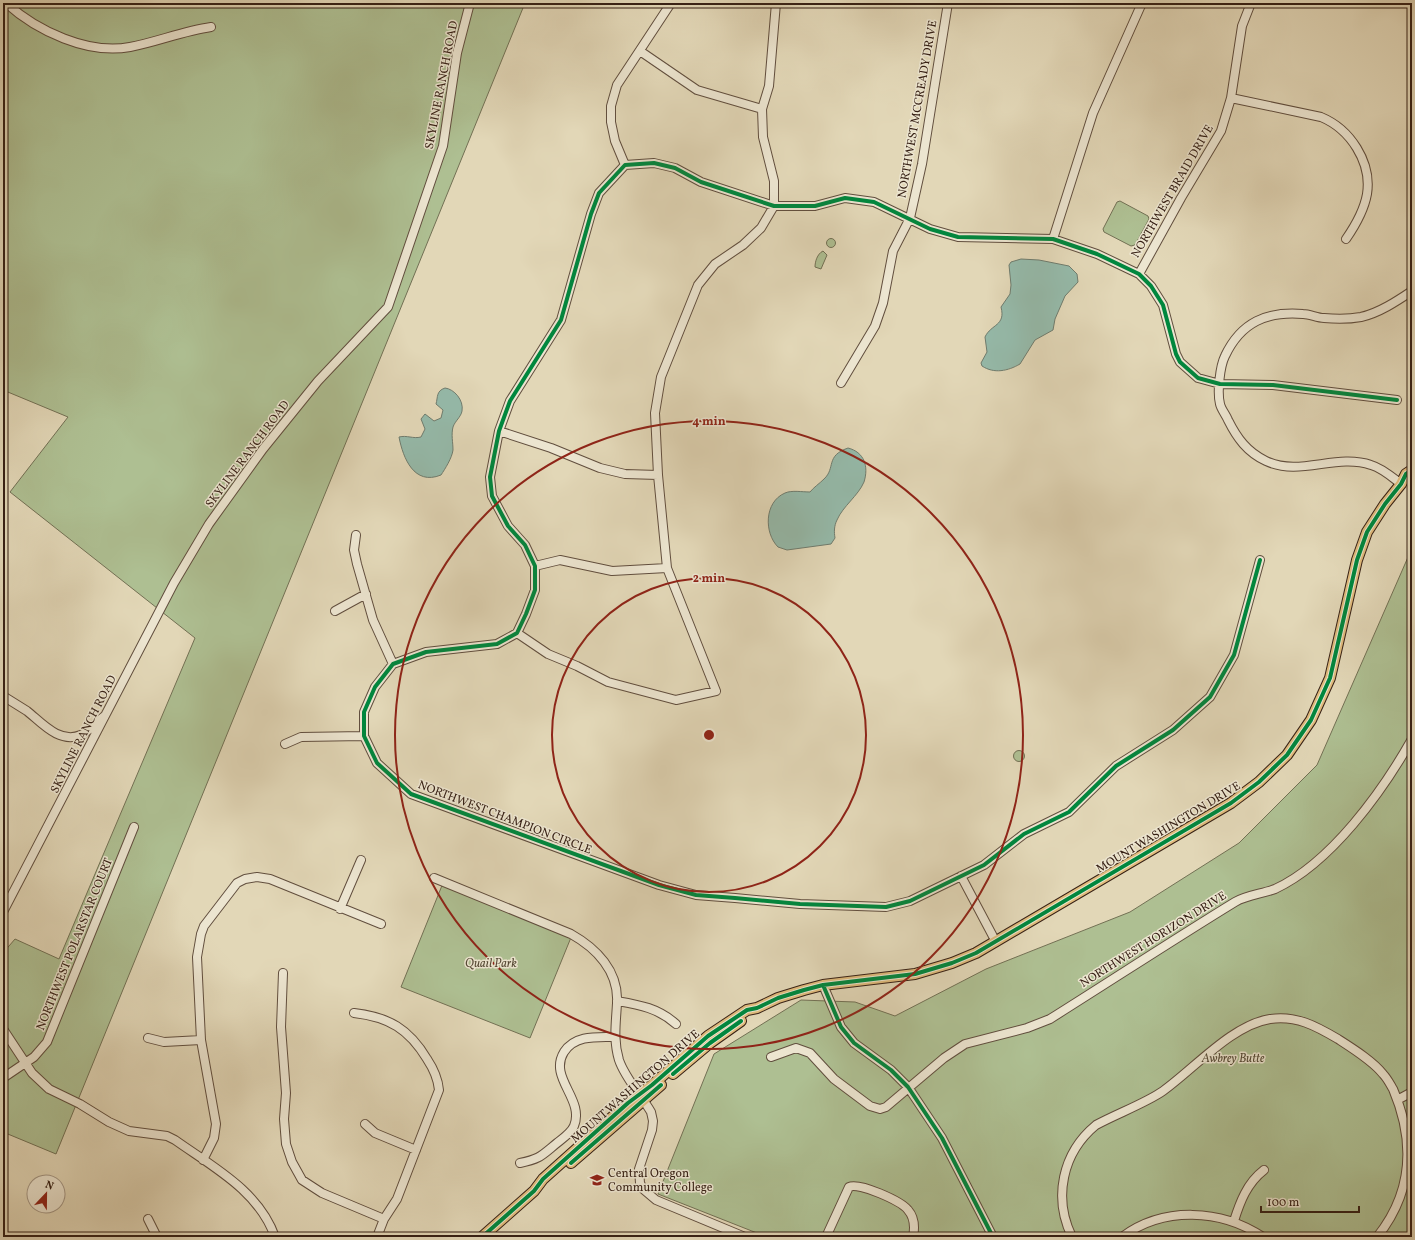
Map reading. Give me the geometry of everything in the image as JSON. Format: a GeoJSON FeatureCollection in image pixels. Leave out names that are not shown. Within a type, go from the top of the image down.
{"type":"FeatureCollection","features":[{"type":"Feature","properties":{"kind":"main road","name":"MOUNT WASHINGTON DRIVE"},"geometry":{"type":"LineString","coordinates":[[482,1237],[534,1191],[547,1183],[642,1097],[710,1044],[750,1016],[757,1008],[778,998],[823,985],[901,976],[952,963],[996,942],[1231,803],[1259,782],[1287,755],[1311,720],[1330,678],[1355,566],[1367,532],[1384,504],[1402,484],[1406,474],[1412,470]]}},
{"type":"Feature","properties":{"kind":"main road","name":"MOUNT WASHINGTON DRIVE"},"geometry":{"type":"LineString","coordinates":[[1402,484],[1412,480]]}},
{"type":"Feature","properties":{"kind":"street"},"geometry":{"type":"LineString","coordinates":[[6,3],[27,21],[45,31],[76,42],[99,47],[128,47],[191,30],[210,27]]}},
{"type":"Feature","properties":{"kind":"street","name":"SKYLINE RANCH ROAD"},"geometry":{"type":"LineString","coordinates":[[3,912],[174,583],[209,524],[263,448],[318,381],[388,307],[444,146],[457,53],[470,3]]}},
{"type":"Feature","properties":{"kind":"street"},"geometry":{"type":"LineString","coordinates":[[625,165],[615,141],[611,122],[611,106],[617,85],[671,3]]}},
{"type":"Feature","properties":{"kind":"street"},"geometry":{"type":"LineString","coordinates":[[517,633],[548,654],[577,666],[608,682],[676,700],[716,691],[667,568],[658,475],[655,413],[661,377],[698,285],[715,264],[743,245],[761,228],[774,206],[774,181],[763,136],[762,109],[769,86],[776,3]]}},
{"type":"Feature","properties":{"kind":"street","name":"NORTHWEST MCCREADY DRIVE"},"geometry":{"type":"LineString","coordinates":[[841,383],[875,326],[883,303],[893,251],[910,218],[922,164],[948,3]]}},
{"type":"Feature","properties":{"kind":"street"},"geometry":{"type":"LineString","coordinates":[[1053,239],[1093,113],[1142,3]]}},
{"type":"Feature","properties":{"kind":"street","name":"NORTHWEST BRAID DRIVE"},"geometry":{"type":"LineString","coordinates":[[1139,274],[1181,198],[1220,134],[1231,98],[1242,26],[1251,3]]}},
{"type":"Feature","properties":{"kind":"street"},"geometry":{"type":"LineString","coordinates":[[640,51],[698,90],[762,109]]}},
{"type":"Feature","properties":{"kind":"street"},"geometry":{"type":"LineString","coordinates":[[1231,98],[1321,116],[1332,121],[1342,129],[1354,143],[1364,164],[1367,187],[1366,196],[1359,216],[1346,240]]}},
{"type":"Feature","properties":{"kind":"street"},"geometry":{"type":"LineString","coordinates":[[356,535],[354,550],[373,620],[393,664],[426,652],[497,644],[517,633],[535,590],[534,566],[525,545],[508,526],[492,496],[490,477],[499,431],[510,401],[561,320],[598,192],[625,165],[654,163],[675,168],[701,182],[774,206],[814,206],[845,198],[874,202],[910,218],[930,229],[958,237],[1053,239],[1097,254],[1139,274],[1151,286],[1163,305],[1176,354],[1180,362],[1198,378],[1220,384],[1273,385],[1397,400]]}},
{"type":"Feature","properties":{"kind":"street"},"geometry":{"type":"LineString","coordinates":[[1402,484],[1381,469],[1362,463],[1336,462],[1289,467],[1268,462],[1252,454],[1236,437],[1220,404],[1221,364],[1228,349],[1238,335],[1249,324],[1266,316],[1282,313],[1304,314],[1324,318],[1361,317],[1394,303],[1412,291]]}},
{"type":"Feature","properties":{"kind":"street"},"geometry":{"type":"LineString","coordinates":[[499,431],[551,448],[600,468],[625,474],[658,475]]}},
{"type":"Feature","properties":{"kind":"street"},"geometry":{"type":"LineString","coordinates":[[534,566],[560,560],[612,571],[667,568]]}},
{"type":"Feature","properties":{"kind":"street","name":"NORTHWEST CHAMPION CIRCLE"},"geometry":{"type":"LineString","coordinates":[[393,664],[375,687],[364,712],[364,736],[377,763],[412,794],[677,891],[800,904],[886,907],[910,901],[984,865],[1024,834],[1068,812],[1116,766],[1173,730],[1210,697],[1234,655],[1260,560]]}},
{"type":"Feature","properties":{"kind":"street"},"geometry":{"type":"LineString","coordinates":[[335,611],[366,594]]}},
{"type":"Feature","properties":{"kind":"street"},"geometry":{"type":"LineString","coordinates":[[3,696],[26,711],[49,730],[65,737],[79,736],[108,712]]}},
{"type":"Feature","properties":{"kind":"street"},"geometry":{"type":"LineString","coordinates":[[285,744],[301,737],[364,736]]}},
{"type":"Feature","properties":{"kind":"street","name":"NORTHWEST HORIZON DRIVE"},"geometry":{"type":"LineString","coordinates":[[771,1057],[796,1048],[810,1053],[834,1079],[870,1106],[880,1108],[892,1102],[908,1086],[965,1044],[1027,1028],[1050,1019],[1237,901],[1275,889],[1312,865],[1360,818],[1383,786],[1412,739]]}},
{"type":"Feature","properties":{"kind":"street","name":"NORTHWEST POLARSTAR COURT"},"geometry":{"type":"LineString","coordinates":[[3,1078],[34,1058],[47,1042],[134,827]]}},
{"type":"Feature","properties":{"kind":"street"},"geometry":{"type":"LineString","coordinates":[[340,909],[362,860]]}},
{"type":"Feature","properties":{"kind":"street"},"geometry":{"type":"LineString","coordinates":[[961,876],[996,942]]}},
{"type":"Feature","properties":{"kind":"street"},"geometry":{"type":"LineString","coordinates":[[203,1160],[214,1138],[216,1124],[201,1040],[197,957],[204,926],[237,883],[245,879],[257,877],[270,879],[340,909],[381,924]]}},
{"type":"Feature","properties":{"kind":"street"},"geometry":{"type":"LineString","coordinates":[[434,878],[580,939],[591,946],[603,959],[613,976],[618,1001],[614,1037],[620,1061],[651,1112],[653,1121],[639,1169],[640,1183],[643,1189],[656,1200],[745,1237]]}},
{"type":"Feature","properties":{"kind":"street"},"geometry":{"type":"LineString","coordinates":[[283,973],[281,1027],[286,1093],[284,1119],[286,1144],[292,1162],[302,1180],[322,1194],[384,1219]]}},
{"type":"Feature","properties":{"kind":"street"},"geometry":{"type":"LineString","coordinates":[[823,985],[841,1027],[854,1042],[891,1070],[908,1086],[942,1138],[993,1237]]}},
{"type":"Feature","properties":{"kind":"street"},"geometry":{"type":"LineString","coordinates":[[618,1001],[651,1008],[660,1012],[676,1024]]}},
{"type":"Feature","properties":{"kind":"street"},"geometry":{"type":"LineString","coordinates":[[354,1013],[369,1015],[394,1025],[406,1032],[417,1042],[430,1064],[438,1083],[439,1090],[397,1199],[384,1219],[377,1237]]}},
{"type":"Feature","properties":{"kind":"street"},"geometry":{"type":"LineString","coordinates":[[1072,1237],[1068,1228],[1062,1192],[1065,1170],[1075,1147],[1082,1138],[1096,1125],[1162,1092],[1220,1046],[1251,1025],[1280,1018],[1290,1018],[1313,1024],[1352,1048],[1383,1073],[1399,1099],[1406,1117],[1411,1138],[1411,1168],[1398,1207],[1377,1237]]}},
{"type":"Feature","properties":{"kind":"street"},"geometry":{"type":"LineString","coordinates":[[3,1029],[26,1063],[40,1081],[49,1089],[80,1104],[108,1122],[129,1131],[167,1136],[175,1140],[236,1184],[253,1199],[263,1211],[275,1237]]}},
{"type":"Feature","properties":{"kind":"street"},"geometry":{"type":"LineString","coordinates":[[520,1163],[537,1159],[574,1127],[576,1114],[573,1101],[561,1075],[559,1066],[566,1049],[576,1040],[595,1037],[614,1037]]}},
{"type":"Feature","properties":{"kind":"street"},"geometry":{"type":"LineString","coordinates":[[148,1038],[164,1042],[201,1040]]}},
{"type":"Feature","properties":{"kind":"street"},"geometry":{"type":"LineString","coordinates":[[1399,1099],[1412,1092]]}},
{"type":"Feature","properties":{"kind":"street"},"geometry":{"type":"LineString","coordinates":[[365,1124],[375,1133],[416,1150]]}},
{"type":"Feature","properties":{"kind":"street"},"geometry":{"type":"LineString","coordinates":[[1234,1221],[1243,1196],[1253,1180],[1264,1170]]}},
{"type":"Feature","properties":{"kind":"street"},"geometry":{"type":"LineString","coordinates":[[826,1237],[849,1187],[856,1185],[895,1200],[908,1210],[913,1218],[915,1228],[913,1237]]}},
{"type":"Feature","properties":{"kind":"street"},"geometry":{"type":"LineString","coordinates":[[1122,1237],[1152,1221],[1166,1217],[1200,1214],[1234,1221],[1263,1237]]}},
{"type":"Feature","properties":{"kind":"street"},"geometry":{"type":"LineString","coordinates":[[148,1219],[157,1237]]}},
{"type":"Feature","properties":{"kind":"green space"},"geometry":{"type":"Polygon","coordinates":[[[3,3],[525,3],[56,1154],[3,1132],[3,953],[15,939],[59,959],[195,638],[10,492],[68,417],[3,390],[3,3]]]}},
{"type":"Feature","properties":{"kind":"green space"},"geometry":{"type":"Polygon","coordinates":[[[1120,201],[1148,216],[1149,219],[1135,245],[1131,246],[1104,232],[1103,229],[1117,202],[1120,201]]]}},
{"type":"Feature","properties":{"kind":"green space"},"geometry":{"type":"Polygon","coordinates":[[[831,238],[836,243],[831,248],[826,243],[831,238]]]}},
{"type":"Feature","properties":{"kind":"green space"},"geometry":{"type":"Polygon","coordinates":[[[823,251],[827,255],[821,269],[815,267],[815,265],[818,256],[823,251]]]}},
{"type":"Feature","properties":{"kind":"green space","name":"Awbrey Butte"},"geometry":{"type":"Polygon","coordinates":[[[1412,548],[1412,1237],[767,1237],[658,1194],[714,1054],[801,1000],[855,1002],[895,1016],[986,969],[1130,912],[1239,843],[1317,765],[1412,548]]]}},
{"type":"Feature","properties":{"kind":"green space"},"geometry":{"type":"Polygon","coordinates":[[[1017,751],[1021,751],[1023,752],[1023,760],[1017,761],[1014,758],[1014,754],[1017,751]]]}},
{"type":"Feature","properties":{"kind":"green space","name":"Quail Park"},"geometry":{"type":"Polygon","coordinates":[[[443,883],[572,935],[530,1038],[401,987],[443,883]]]}},
{"type":"Feature","properties":{"kind":"shaded area"},"geometry":{"type":"Polygon","coordinates":[[[1021,259],[1039,260],[1069,266],[1077,274],[1078,282],[1065,296],[1055,319],[1053,330],[1035,340],[1020,364],[1006,370],[991,370],[982,366],[981,363],[987,352],[985,337],[1000,321],[1002,313],[1001,307],[1010,294],[1011,285],[1009,265],[1011,262],[1021,259]]]}},
{"type":"Feature","properties":{"kind":"shaded area"},"geometry":{"type":"Polygon","coordinates":[[[445,388],[452,390],[458,396],[462,407],[462,411],[453,427],[453,450],[441,475],[424,477],[411,468],[403,453],[399,437],[421,437],[425,429],[421,419],[425,414],[434,421],[441,418],[443,410],[436,404],[440,391],[445,388]]]}},
{"type":"Feature","properties":{"kind":"shaded area"},"geometry":{"type":"Polygon","coordinates":[[[848,448],[858,453],[864,460],[866,470],[864,482],[837,520],[834,529],[835,538],[831,544],[787,550],[778,547],[770,534],[768,518],[773,503],[778,497],[788,492],[810,492],[828,475],[833,458],[841,451],[848,448]]]}},
{"type":"Feature","properties":{"kind":"cycle path"},"geometry":{"type":"LineString","coordinates":[[1260,560],[1234,655],[1210,697],[1173,730],[1116,766],[1069,812],[1024,834],[984,865],[910,901],[886,907],[800,904],[696,895],[659,885],[411,794],[377,763],[364,736],[364,712],[375,687],[393,664],[426,652],[497,644],[517,633],[526,614],[535,590],[535,566],[525,545],[508,526],[492,496],[490,477],[499,431],[510,401],[561,320],[591,214],[599,193],[625,165],[654,163],[675,168],[701,182],[774,206],[815,206],[845,198],[874,202],[930,229],[958,237],[1053,239],[1097,254],[1139,274],[1151,286],[1163,305],[1176,354],[1180,362],[1198,378],[1220,384],[1273,385],[1397,400]]}},
{"type":"Feature","properties":{"kind":"cycle path"},"geometry":{"type":"LineString","coordinates":[[482,1237],[534,1191],[543,1179],[628,1103],[652,1085],[708,1036],[747,1010],[757,1008],[778,998],[823,985],[915,974],[952,963],[976,953],[1231,803],[1259,782],[1287,755],[1311,720],[1330,678],[1357,560],[1367,532],[1385,504],[1401,484],[1406,474],[1412,470]]}},
{"type":"Feature","properties":{"kind":"cycle path"},"geometry":{"type":"LineString","coordinates":[[823,985],[841,1027],[854,1043],[891,1070],[908,1087],[942,1138],[993,1237]]}},
{"type":"Feature","properties":{"kind":"cycle path"},"geometry":{"type":"LineString","coordinates":[[673,1074],[710,1043],[741,1021]]}},
{"type":"Feature","properties":{"kind":"cycle path"},"geometry":{"type":"LineString","coordinates":[[571,1163],[661,1085]]}},
{"type":"Feature","properties":{"kind":"place","name":"Central Oregon Community College"},"geometry":{"type":"Point","coordinates":[597,1180]}}]}
